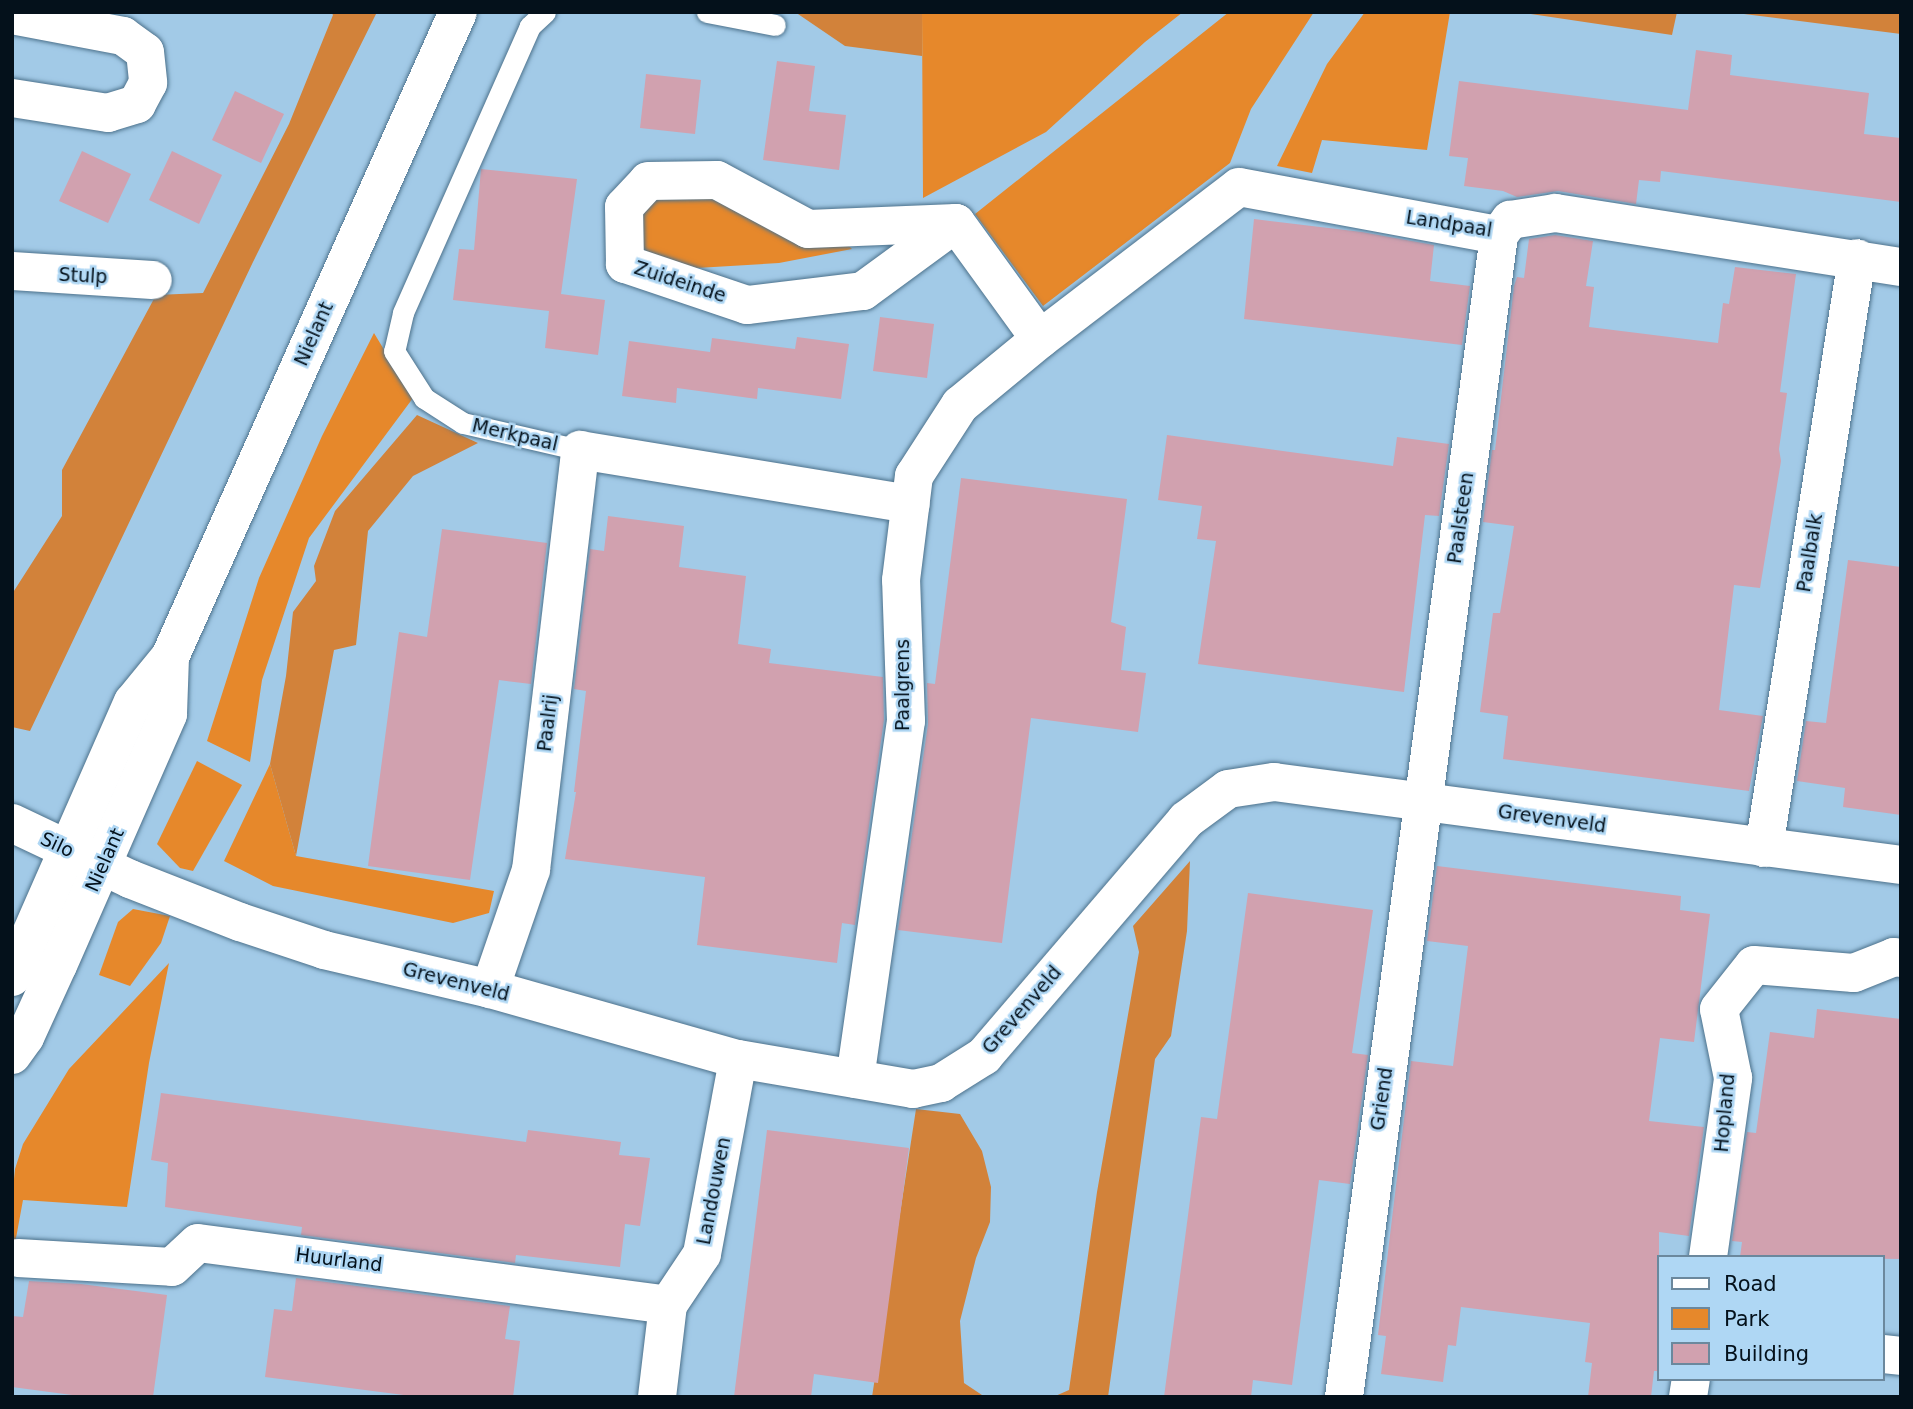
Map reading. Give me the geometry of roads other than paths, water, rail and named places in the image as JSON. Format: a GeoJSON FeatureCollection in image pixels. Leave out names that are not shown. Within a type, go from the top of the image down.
{"type":"FeatureCollection","features":[{"type":"Feature","properties":{"kind":"street","name":"Nielant"},"geometry":{"type":"LineString","coordinates":[[12,977],[133,702],[170,657],[458,12]]}},
{"type":"Feature","properties":{"kind":"street"},"geometry":{"type":"LineString","coordinates":[[12,15],[123,36],[145,52],[149,83],[137,104],[108,113],[12,98]]}},
{"type":"Feature","properties":{"kind":"street","name":"Zuideinde"},"geometry":{"type":"LineString","coordinates":[[717,180],[808,229],[956,223],[863,291],[747,304],[625,264],[624,207],[648,181],[717,180]]}},
{"type":"Feature","properties":{"kind":"street","name":"Landpaal"},"geometry":{"type":"LineString","coordinates":[[1040,339],[1239,187],[1499,235],[1510,220],[1555,213],[1857,258],[1901,267]]}},
{"type":"Feature","properties":{"kind":"street"},"geometry":{"type":"LineString","coordinates":[[956,223],[1040,339]]}},
{"type":"Feature","properties":{"kind":"street","name":"Paalsteen"},"geometry":{"type":"LineString","coordinates":[[1423,802],[1499,235]]}},
{"type":"Feature","properties":{"kind":"street","name":"Paalbalk"},"geometry":{"type":"LineString","coordinates":[[1764,848],[1857,258]]}},
{"type":"Feature","properties":{"kind":"street","name":"Stulp"},"geometry":{"type":"LineString","coordinates":[[12,271],[153,280]]}},
{"type":"Feature","properties":{"kind":"street","name":"Paalgrens"},"geometry":{"type":"LineString","coordinates":[[855,1079],[906,721],[901,580],[914,476],[960,405],[1040,339]]}},
{"type":"Feature","properties":{"kind":"street","name":"Merkpaal"},"geometry":{"type":"LineString","coordinates":[[580,450],[911,504]]}},
{"type":"Feature","properties":{"kind":"street","name":"Paalrij"},"geometry":{"type":"LineString","coordinates":[[490,989],[531,870],[580,450]]}},
{"type":"Feature","properties":{"kind":"street","name":"Nielant"},"geometry":{"type":"LineString","coordinates":[[12,1055],[25,1037],[168,714],[170,657]]}},
{"type":"Feature","properties":{"kind":"street","name":"Grevenveld"},"geometry":{"type":"LineString","coordinates":[[102,866],[240,922],[324,950],[490,989],[738,1059],[913,1089],[941,1083],[984,1056],[1186,820],[1228,789],[1274,782],[1901,865]]}},
{"type":"Feature","properties":{"kind":"street","name":"Griend"},"geometry":{"type":"LineString","coordinates":[[1349,1396],[1423,802]]}},
{"type":"Feature","properties":{"kind":"street","name":"Silo"},"geometry":{"type":"LineString","coordinates":[[12,823],[102,866]]}},
{"type":"Feature","properties":{"kind":"street","name":"Hopland"},"geometry":{"type":"LineString","coordinates":[[1708,1255],[1732,1078],[1719,1009],[1754,965],[1854,973],[1894,957],[1901,958]]}},
{"type":"Feature","properties":{"kind":"street","name":"Landouwen"},"geometry":{"type":"LineString","coordinates":[[657,1397],[668,1305],[702,1254],[738,1059]]}},
{"type":"Feature","properties":{"kind":"street","name":"Huurland"},"geometry":{"type":"LineString","coordinates":[[18,1258],[172,1267],[198,1243],[668,1305]]}},
{"type":"Feature","properties":{"kind":"lane","name":"Merkpaal"},"geometry":{"type":"LineString","coordinates":[[545,12],[530,26],[403,313],[394,351],[424,398],[463,423],[580,450]]}},
{"type":"Feature","properties":{"kind":"lane"},"geometry":{"type":"LineString","coordinates":[[707,12],[775,25]]}}]}
